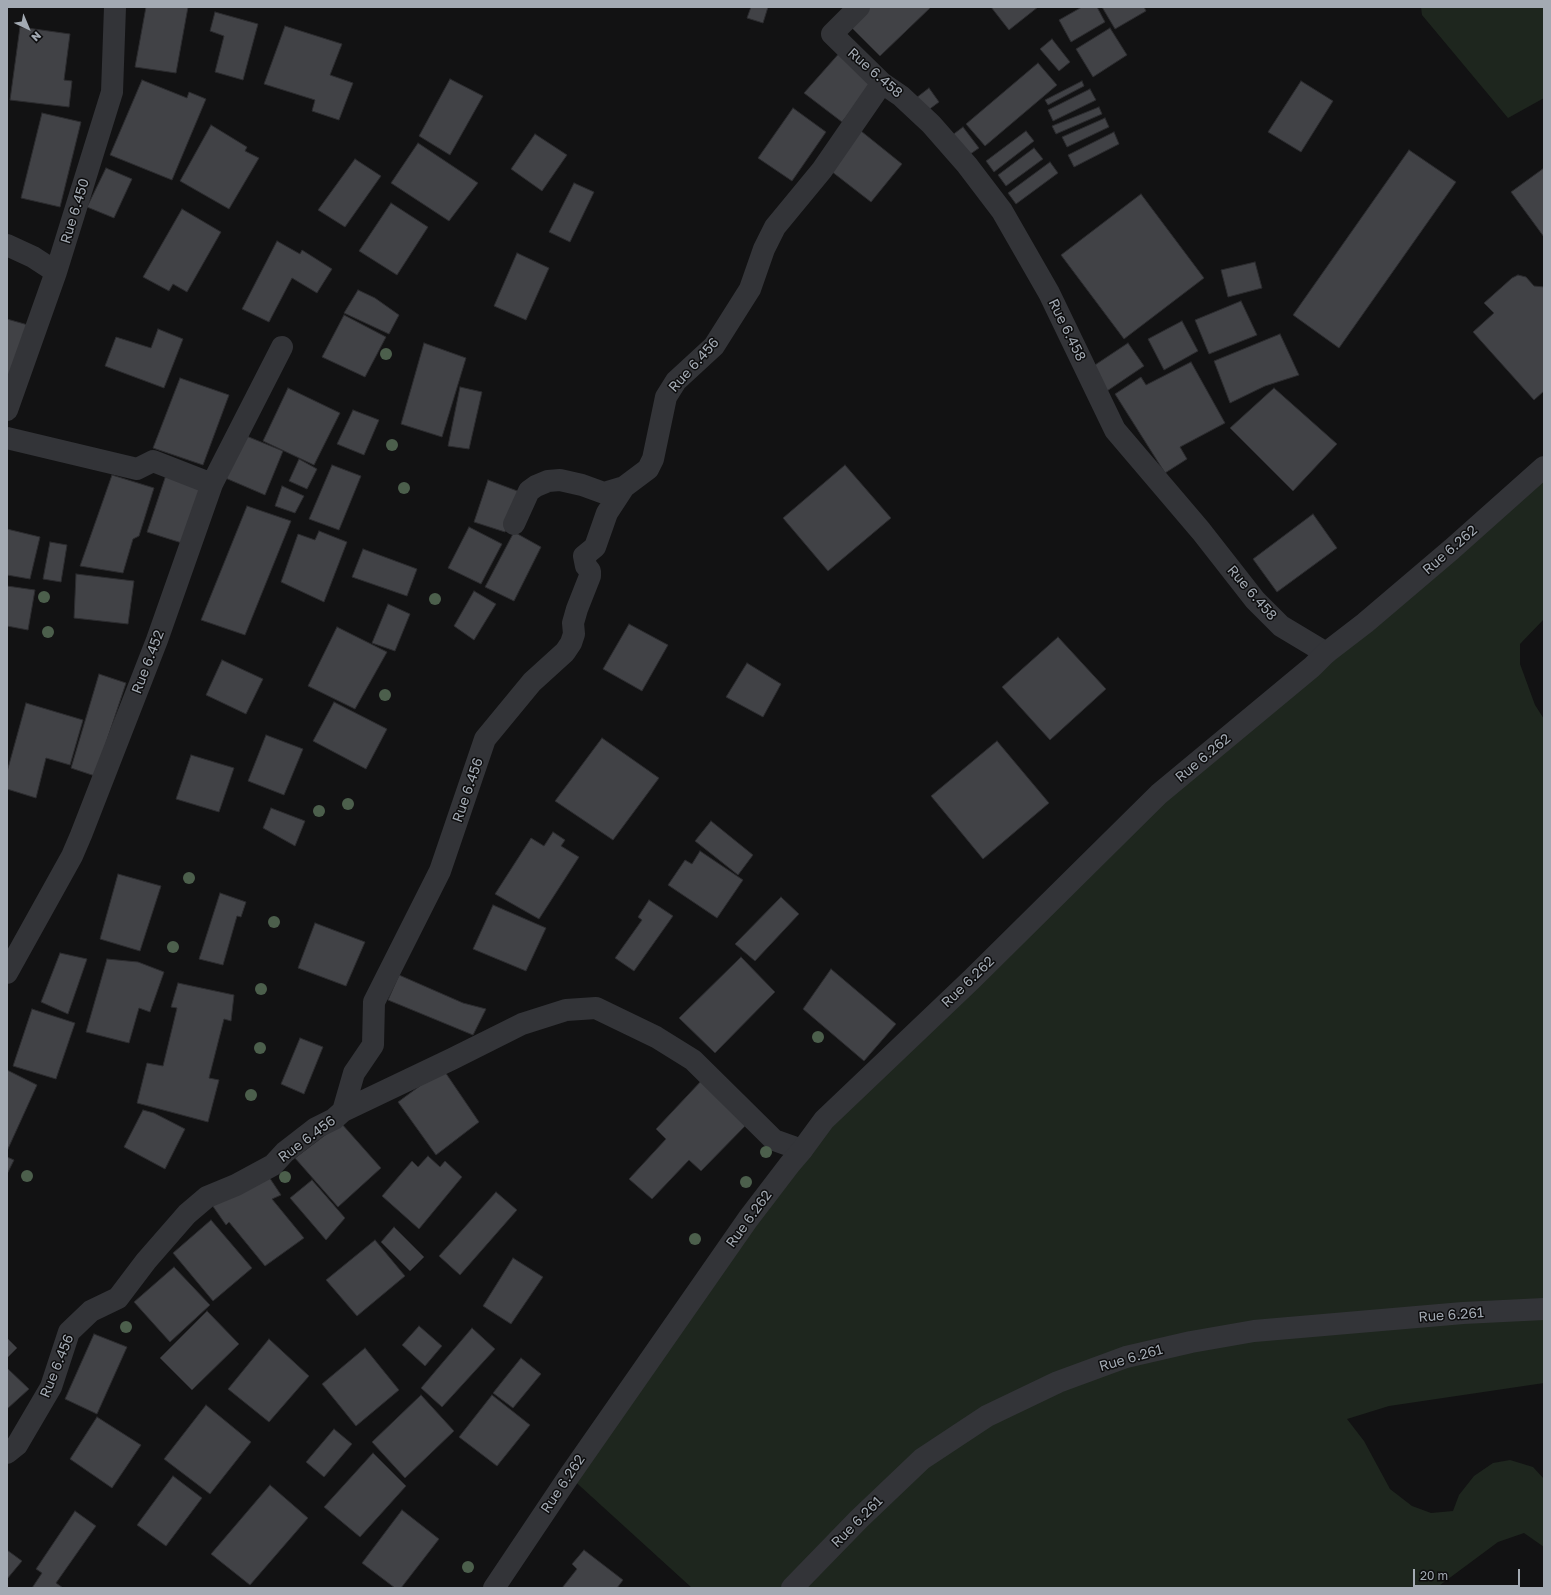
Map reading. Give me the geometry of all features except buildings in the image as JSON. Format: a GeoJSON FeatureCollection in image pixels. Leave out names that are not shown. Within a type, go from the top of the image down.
{"type":"FeatureCollection","features":[{"type":"Feature","properties":{"kind":"street","name":"Rue 6.450"},"geometry":{"type":"LineString","coordinates":[[7,410],[56,272],[112,92],[115,7]]}},
{"type":"Feature","properties":{"kind":"street","name":"Rue 6.458"},"geometry":{"type":"LineString","coordinates":[[859,7],[832,34],[882,83],[901,96],[932,124],[968,165],[1002,211],[1049,293],[1116,430],[1201,531],[1255,600],[1281,626],[1326,653]]}},
{"type":"Feature","properties":{"kind":"street","name":"Rue 6.456"},"geometry":{"type":"LineString","coordinates":[[7,1453],[17,1445],[51,1387],[69,1332],[91,1311],[118,1298],[146,1261],[187,1214],[207,1197],[236,1185],[274,1165],[285,1152],[310,1133],[334,1119],[343,1111],[354,1073],[373,1045],[374,1002],[440,871],[485,739],[532,682],[565,652],[571,643],[574,634],[573,623],[590,576],[584,556],[595,547],[606,513],[624,487],[648,469],[653,459],[666,397],[676,381],[714,346],[750,289],[764,249],[775,227],[822,170],[882,83]]}},
{"type":"Feature","properties":{"kind":"street"},"geometry":{"type":"LineString","coordinates":[[7,245],[33,257],[56,272]]}},
{"type":"Feature","properties":{"kind":"street","name":"Rue 6.452"},"geometry":{"type":"LineString","coordinates":[[7,973],[72,856],[157,640],[212,484],[282,347]]}},
{"type":"Feature","properties":{"kind":"street"},"geometry":{"type":"LineString","coordinates":[[7,438],[137,469],[153,461],[212,484]]}},
{"type":"Feature","properties":{"kind":"street","name":"Rue 6.262"},"geometry":{"type":"LineString","coordinates":[[494,1588],[573,1469],[748,1219],[824,1120],[972,979],[1159,794],[1312,667],[1326,653],[1364,624],[1544,467]]}},
{"type":"Feature","properties":{"kind":"street"},"geometry":{"type":"LineString","coordinates":[[514,524],[530,491],[536,486],[548,481],[560,480],[582,485],[604,493],[624,487]]}},
{"type":"Feature","properties":{"kind":"street"},"geometry":{"type":"LineString","coordinates":[[343,1111],[452,1060],[522,1024],[566,1010],[596,1008],[656,1037],[693,1060],[774,1140],[802,1150]]}},
{"type":"Feature","properties":{"kind":"street","name":"Rue 6.261"},"geometry":{"type":"LineString","coordinates":[[792,1588],[859,1519],[922,1459],[987,1416],[1058,1382],[1126,1357],[1190,1342],[1254,1331],[1463,1313],[1544,1309]]}},
{"type":"Feature","properties":{"kind":"shaded area"},"geometry":{"type":"Polygon","coordinates":[[[1421,7],[1544,7],[1544,98],[1508,118],[1422,15],[1421,7]]]}},
{"type":"Feature","properties":{"kind":"shaded area"},"geometry":{"type":"Polygon","coordinates":[[[1544,467],[1544,619],[1520,644],[1520,664],[1535,705],[1544,719],[1544,1383],[1389,1406],[1347,1419],[1364,1441],[1390,1489],[1412,1506],[1431,1513],[1453,1511],[1459,1495],[1474,1476],[1493,1463],[1510,1460],[1533,1467],[1544,1479],[1544,1547],[1524,1533],[1498,1542],[1436,1588],[692,1588],[569,1476],[790,1164],[1159,794],[1544,467]]]}}]}
